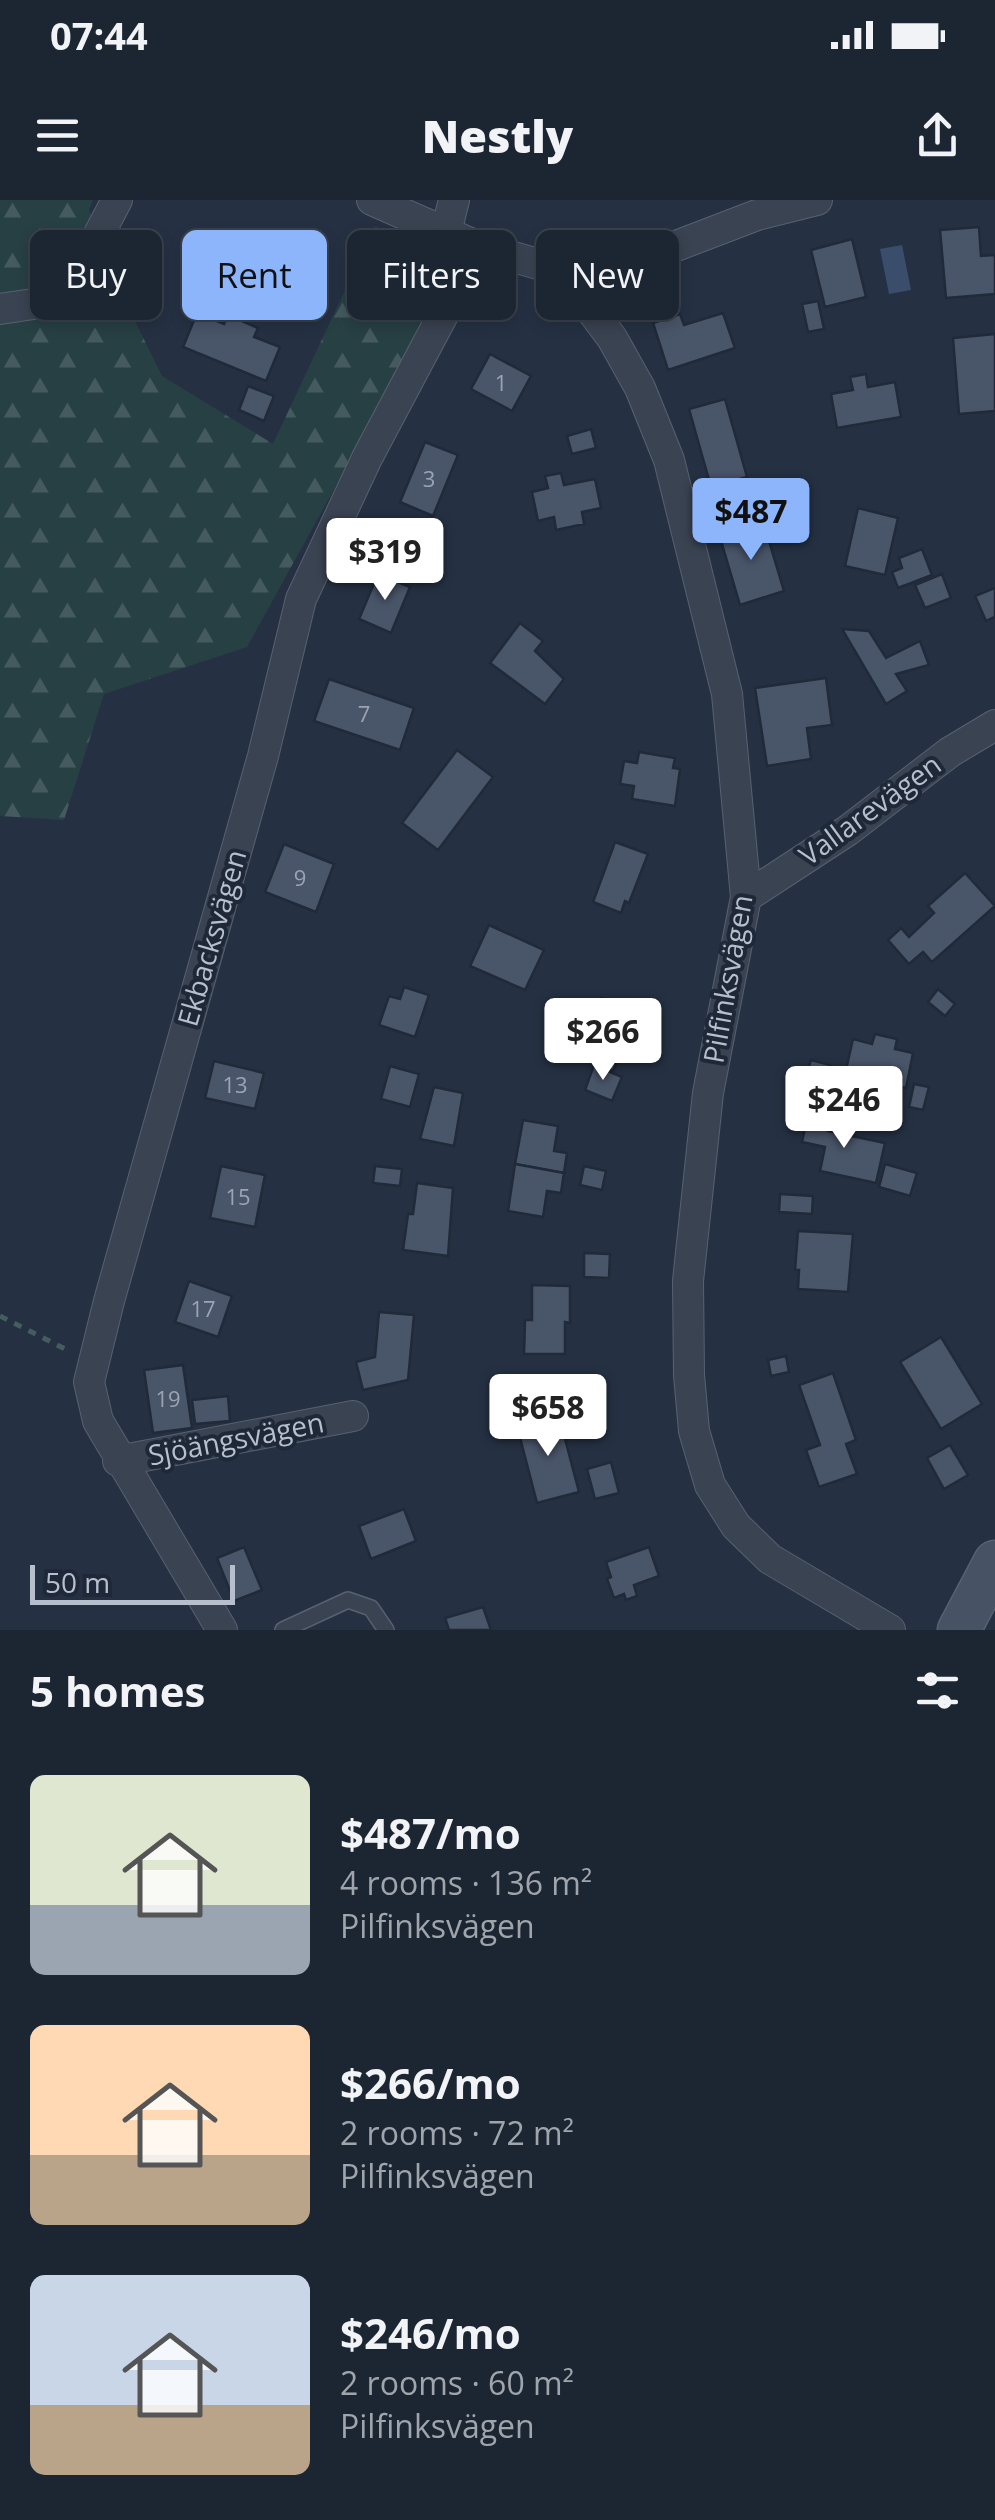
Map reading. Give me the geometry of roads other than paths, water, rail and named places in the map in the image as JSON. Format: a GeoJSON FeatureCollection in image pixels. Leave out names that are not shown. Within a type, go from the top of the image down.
{"type":"FeatureCollection","features":[{"type":"Feature","properties":{"kind":"street"},"geometry":{"type":"LineString","coordinates":[[0,309],[48,302],[80,270],[117,200]]}},
{"type":"Feature","properties":{"kind":"street"},"geometry":{"type":"LineString","coordinates":[[372,200],[441,230]]}},
{"type":"Feature","properties":{"kind":"street"},"geometry":{"type":"LineString","coordinates":[[446,230],[454,200]]}},
{"type":"Feature","properties":{"kind":"street"},"geometry":{"type":"LineString","coordinates":[[679,245],[757,215],[817,200]]}},
{"type":"Feature","properties":{"kind":"street","name":"Ekbacksvägen"},"geometry":{"type":"LineString","coordinates":[[222,1630],[118,1461],[98,1421],[89,1382],[263,756],[301,599],[367,458],[440,320]]}},
{"type":"Feature","properties":{"kind":"street","name":"Pilfinksvägen"},"geometry":{"type":"LineString","coordinates":[[599,320],[640,388],[668,460],[728,694],[746,896],[708,1093],[688,1281],[694,1431],[710,1485],[736,1526],[770,1560],[890,1630]]}},
{"type":"Feature","properties":{"kind":"street","name":"Vallarevägen"},"geometry":{"type":"LineString","coordinates":[[746,896],[847,831],[950,752],[995,725]]}},
{"type":"Feature","properties":{"kind":"street","name":"Sjöängsvägen"},"geometry":{"type":"LineString","coordinates":[[118,1461],[353,1416]]}},
{"type":"Feature","properties":{"kind":"street"},"geometry":{"type":"LineString","coordinates":[[959,1630],[995,1562]]}},
{"type":"Feature","properties":{"kind":"lane"},"geometry":{"type":"LineString","coordinates":[[283,1630],[348,1600],[371,1608],[386,1630]]}},
{"type":"Feature","properties":{"kind":"water"},"geometry":{"type":"Polygon","coordinates":[[[902,245],[911,290],[889,294],[880,249],[902,245]]]}}]}
